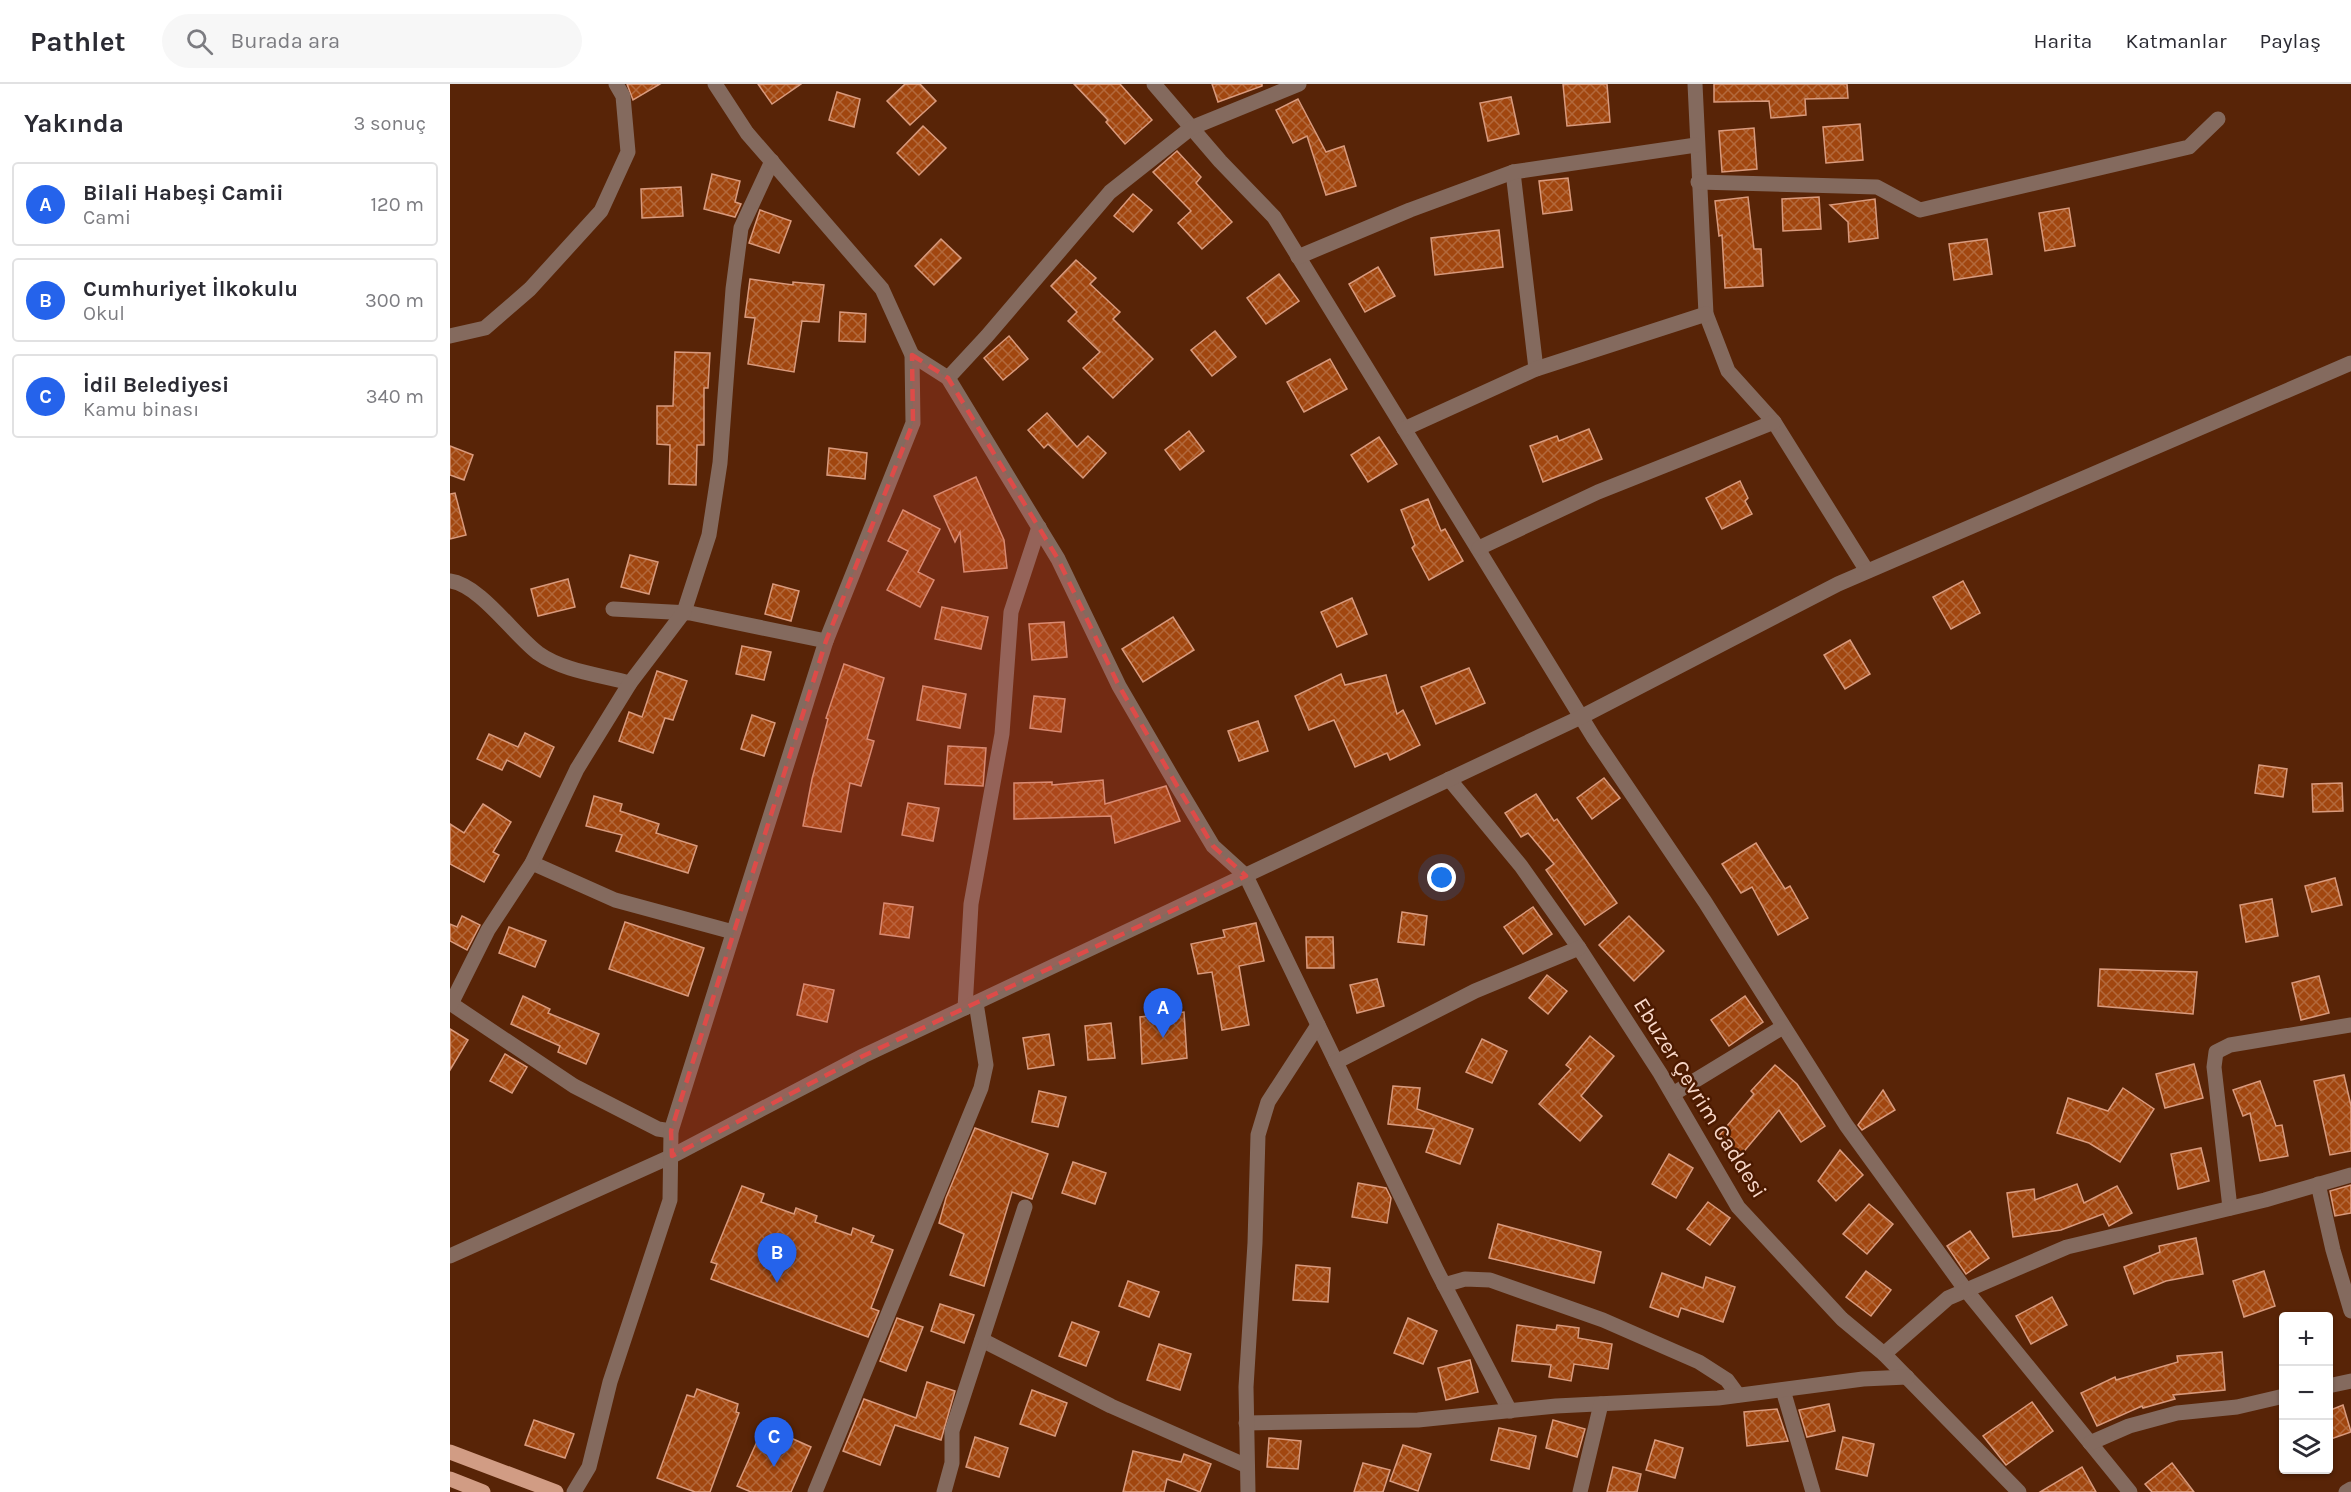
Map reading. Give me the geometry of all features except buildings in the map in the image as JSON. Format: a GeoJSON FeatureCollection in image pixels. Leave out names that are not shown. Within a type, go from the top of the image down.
{"type":"FeatureCollection","features":[{"type":"Feature","properties":{"kind":"main road"},"geometry":{"type":"LineString","coordinates":[[450,1452],[556,1492]]}},
{"type":"Feature","properties":{"kind":"main road"},"geometry":{"type":"LineString","coordinates":[[450,1479],[483,1492]]}},
{"type":"Feature","properties":{"kind":"street"},"geometry":{"type":"LineString","coordinates":[[450,336],[485,328],[530,289],[601,211],[628,152],[623,96],[616,84]]}},
{"type":"Feature","properties":{"kind":"street"},"geometry":{"type":"LineString","coordinates":[[574,1492],[589,1467],[610,1382],[670,1200],[671,1131],[826,641],[913,423],[912,355],[882,288],[747,133],[716,84]]}},
{"type":"Feature","properties":{"kind":"street"},"geometry":{"type":"LineString","coordinates":[[1154,84],[1274,218],[1581,717],[1705,902],[1846,1125],[1965,1289],[2130,1492]]}},
{"type":"Feature","properties":{"kind":"street"},"geometry":{"type":"LineString","coordinates":[[948,378],[987,336],[1110,192],[1191,128],[1299,84]]}},
{"type":"Feature","properties":{"kind":"street"},"geometry":{"type":"LineString","coordinates":[[1695,84],[1696,145],[1706,314],[1728,371],[1774,422],[1867,571]]}},
{"type":"Feature","properties":{"kind":"street"},"geometry":{"type":"LineString","coordinates":[[1698,182],[1877,187],[1920,210],[2189,147],[2218,119]]}},
{"type":"Feature","properties":{"kind":"street"},"geometry":{"type":"LineString","coordinates":[[1298,257],[1410,210],[1513,172],[1696,145]]}},
{"type":"Feature","properties":{"kind":"street"},"geometry":{"type":"LineString","coordinates":[[671,1131],[658,1129],[574,1086],[451,1004],[488,930],[532,863],[577,769],[630,683],[684,612],[709,535],[720,463],[732,288],[741,228],[772,161]]}},
{"type":"Feature","properties":{"kind":"street"},"geometry":{"type":"LineString","coordinates":[[1513,172],[1536,369]]}},
{"type":"Feature","properties":{"kind":"street"},"geometry":{"type":"LineString","coordinates":[[1404,429],[1536,369],[1706,314]]}},
{"type":"Feature","properties":{"kind":"street"},"geometry":{"type":"LineString","coordinates":[[912,355],[948,378],[1040,527],[1058,559],[1119,686],[1213,846],[1246,876],[1444,1285],[1510,1411]]}},
{"type":"Feature","properties":{"kind":"street"},"geometry":{"type":"LineString","coordinates":[[450,1256],[672,1156],[862,1056],[1581,717],[1838,584],[2351,363]]}},
{"type":"Feature","properties":{"kind":"street"},"geometry":{"type":"LineString","coordinates":[[1479,548],[1598,492],[1774,422]]}},
{"type":"Feature","properties":{"kind":"street"},"geometry":{"type":"LineString","coordinates":[[815,1492],[981,1089],[986,1065],[970,1006],[971,904],[1002,734],[1011,612],[1040,527]]}},
{"type":"Feature","properties":{"kind":"street"},"geometry":{"type":"LineString","coordinates":[[450,581],[460,582],[539,653],[556,663],[630,683]]}},
{"type":"Feature","properties":{"kind":"street"},"geometry":{"type":"LineString","coordinates":[[614,609],[684,612],[826,641]]}},
{"type":"Feature","properties":{"kind":"street","name":"Ebuzer Çevrim Caddesi"},"geometry":{"type":"LineString","coordinates":[[1449,779],[1521,866],[1579,948],[1672,1094],[1738,1207],[1842,1319],[1884,1354],[2019,1492]]}},
{"type":"Feature","properties":{"kind":"street"},"geometry":{"type":"LineString","coordinates":[[532,863],[615,900],[734,932]]}},
{"type":"Feature","properties":{"kind":"street"},"geometry":{"type":"LineString","coordinates":[[1336,1062],[1475,991],[1579,948]]}},
{"type":"Feature","properties":{"kind":"street"},"geometry":{"type":"LineString","coordinates":[[1248,1492],[1246,1423],[1258,1135],[1268,1102],[1318,1025]]}},
{"type":"Feature","properties":{"kind":"street"},"geometry":{"type":"LineString","coordinates":[[2230,1208],[2214,1066],[2216,1052],[2230,1046],[2351,1025]]}},
{"type":"Feature","properties":{"kind":"street"},"geometry":{"type":"LineString","coordinates":[[1672,1094],[1783,1027]]}},
{"type":"Feature","properties":{"kind":"street"},"geometry":{"type":"LineString","coordinates":[[1884,1354],[1948,1298],[2067,1247],[2230,1208],[2351,1175]]}},
{"type":"Feature","properties":{"kind":"street"},"geometry":{"type":"LineString","coordinates":[[2318,1184],[2333,1250],[2351,1311]]}},
{"type":"Feature","properties":{"kind":"street"},"geometry":{"type":"LineString","coordinates":[[944,1492],[952,1463],[952,1431],[1025,1208]]}},
{"type":"Feature","properties":{"kind":"street"},"geometry":{"type":"LineString","coordinates":[[1444,1285],[1465,1279],[1490,1280],[1603,1320],[1699,1362],[1727,1380],[1738,1395]]}},
{"type":"Feature","properties":{"kind":"street"},"geometry":{"type":"LineString","coordinates":[[982,1340],[1111,1406],[1247,1466]]}},
{"type":"Feature","properties":{"kind":"street"},"geometry":{"type":"LineString","coordinates":[[1246,1423],[1418,1420],[1510,1411],[1738,1395],[1863,1379],[1907,1377]]}},
{"type":"Feature","properties":{"kind":"street"},"geometry":{"type":"LineString","coordinates":[[2333,1385],[2351,1381]]}},
{"type":"Feature","properties":{"kind":"street"},"geometry":{"type":"LineString","coordinates":[[1783,1390],[1813,1492]]}},
{"type":"Feature","properties":{"kind":"street"},"geometry":{"type":"LineString","coordinates":[[2090,1443],[2129,1426],[2177,1413],[2237,1407],[2279,1397]]}},
{"type":"Feature","properties":{"kind":"street"},"geometry":{"type":"LineString","coordinates":[[1580,1492],[1601,1404]]}},
{"type":"Feature","properties":{"kind":"street"},"geometry":{"type":"LineString","coordinates":[[2346,1492],[2351,1489]]}},
{"type":"Feature","properties":{"kind":"highlighted area"},"geometry":{"type":"Polygon","coordinates":[[[912,355],[948,378],[1058,559],[1119,686],[1213,846],[1246,876],[863,1056],[672,1156],[671,1131],[826,641],[913,423],[912,355]]]}},
{"type":"Feature","properties":{"kind":"place","name":"Bilali Habeşi Camii"},"geometry":{"type":"Point","coordinates":[1163,1038]}},
{"type":"Feature","properties":{"kind":"place","name":"Cumhuriyet İlkokulu"},"geometry":{"type":"Point","coordinates":[777,1283]}},
{"type":"Feature","properties":{"kind":"place","name":"İdil Belediyesi"},"geometry":{"type":"Point","coordinates":[774,1467]}}]}
